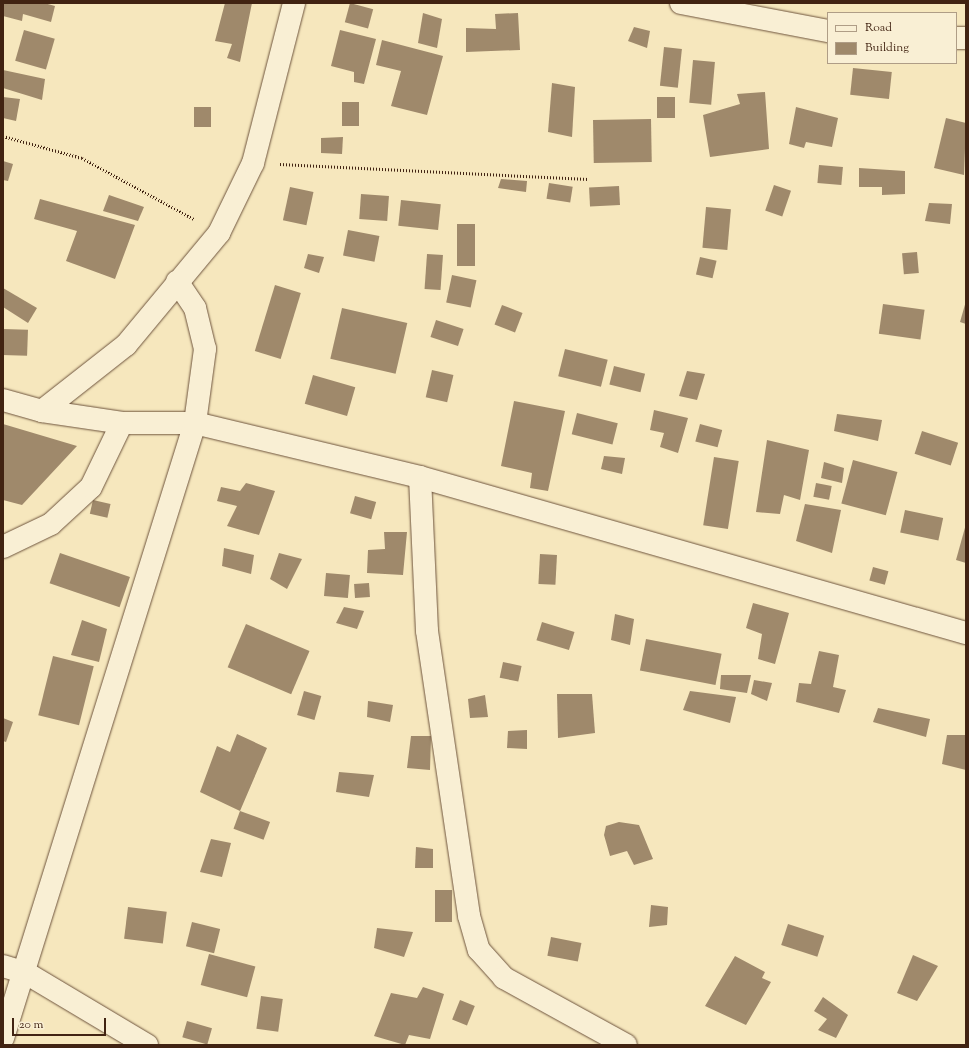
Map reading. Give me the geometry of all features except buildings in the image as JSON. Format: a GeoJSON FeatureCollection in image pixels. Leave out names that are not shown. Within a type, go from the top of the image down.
{"type":"FeatureCollection","features":[{"type":"Feature","properties":{"kind":"street"},"geometry":{"type":"LineString","coordinates":[[42,411],[126,345],[177,281],[219,233],[253,163],[294,3]]}},
{"type":"Feature","properties":{"kind":"street"},"geometry":{"type":"LineString","coordinates":[[681,3],[827,31]]}},
{"type":"Feature","properties":{"kind":"street"},"geometry":{"type":"LineString","coordinates":[[3,1038],[26,973],[195,424],[206,349],[195,308],[177,281]]}},
{"type":"Feature","properties":{"kind":"street"},"geometry":{"type":"LineString","coordinates":[[3,400],[42,411],[122,423],[195,424],[420,477],[966,633]]}},
{"type":"Feature","properties":{"kind":"street"},"geometry":{"type":"LineString","coordinates":[[3,547],[51,524],[90,486],[122,423]]}},
{"type":"Feature","properties":{"kind":"street"},"geometry":{"type":"LineString","coordinates":[[420,477],[427,631],[469,916],[479,950],[504,978],[626,1045]]}},
{"type":"Feature","properties":{"kind":"street"},"geometry":{"type":"LineString","coordinates":[[3,966],[26,973],[147,1045]]}},
{"type":"Feature","properties":{"kind":"path"},"geometry":{"type":"LineString","coordinates":[[3,136],[82,158],[219,233]]}},
{"type":"Feature","properties":{"kind":"path"},"geometry":{"type":"LineString","coordinates":[[253,163],[589,179]]}}]}
